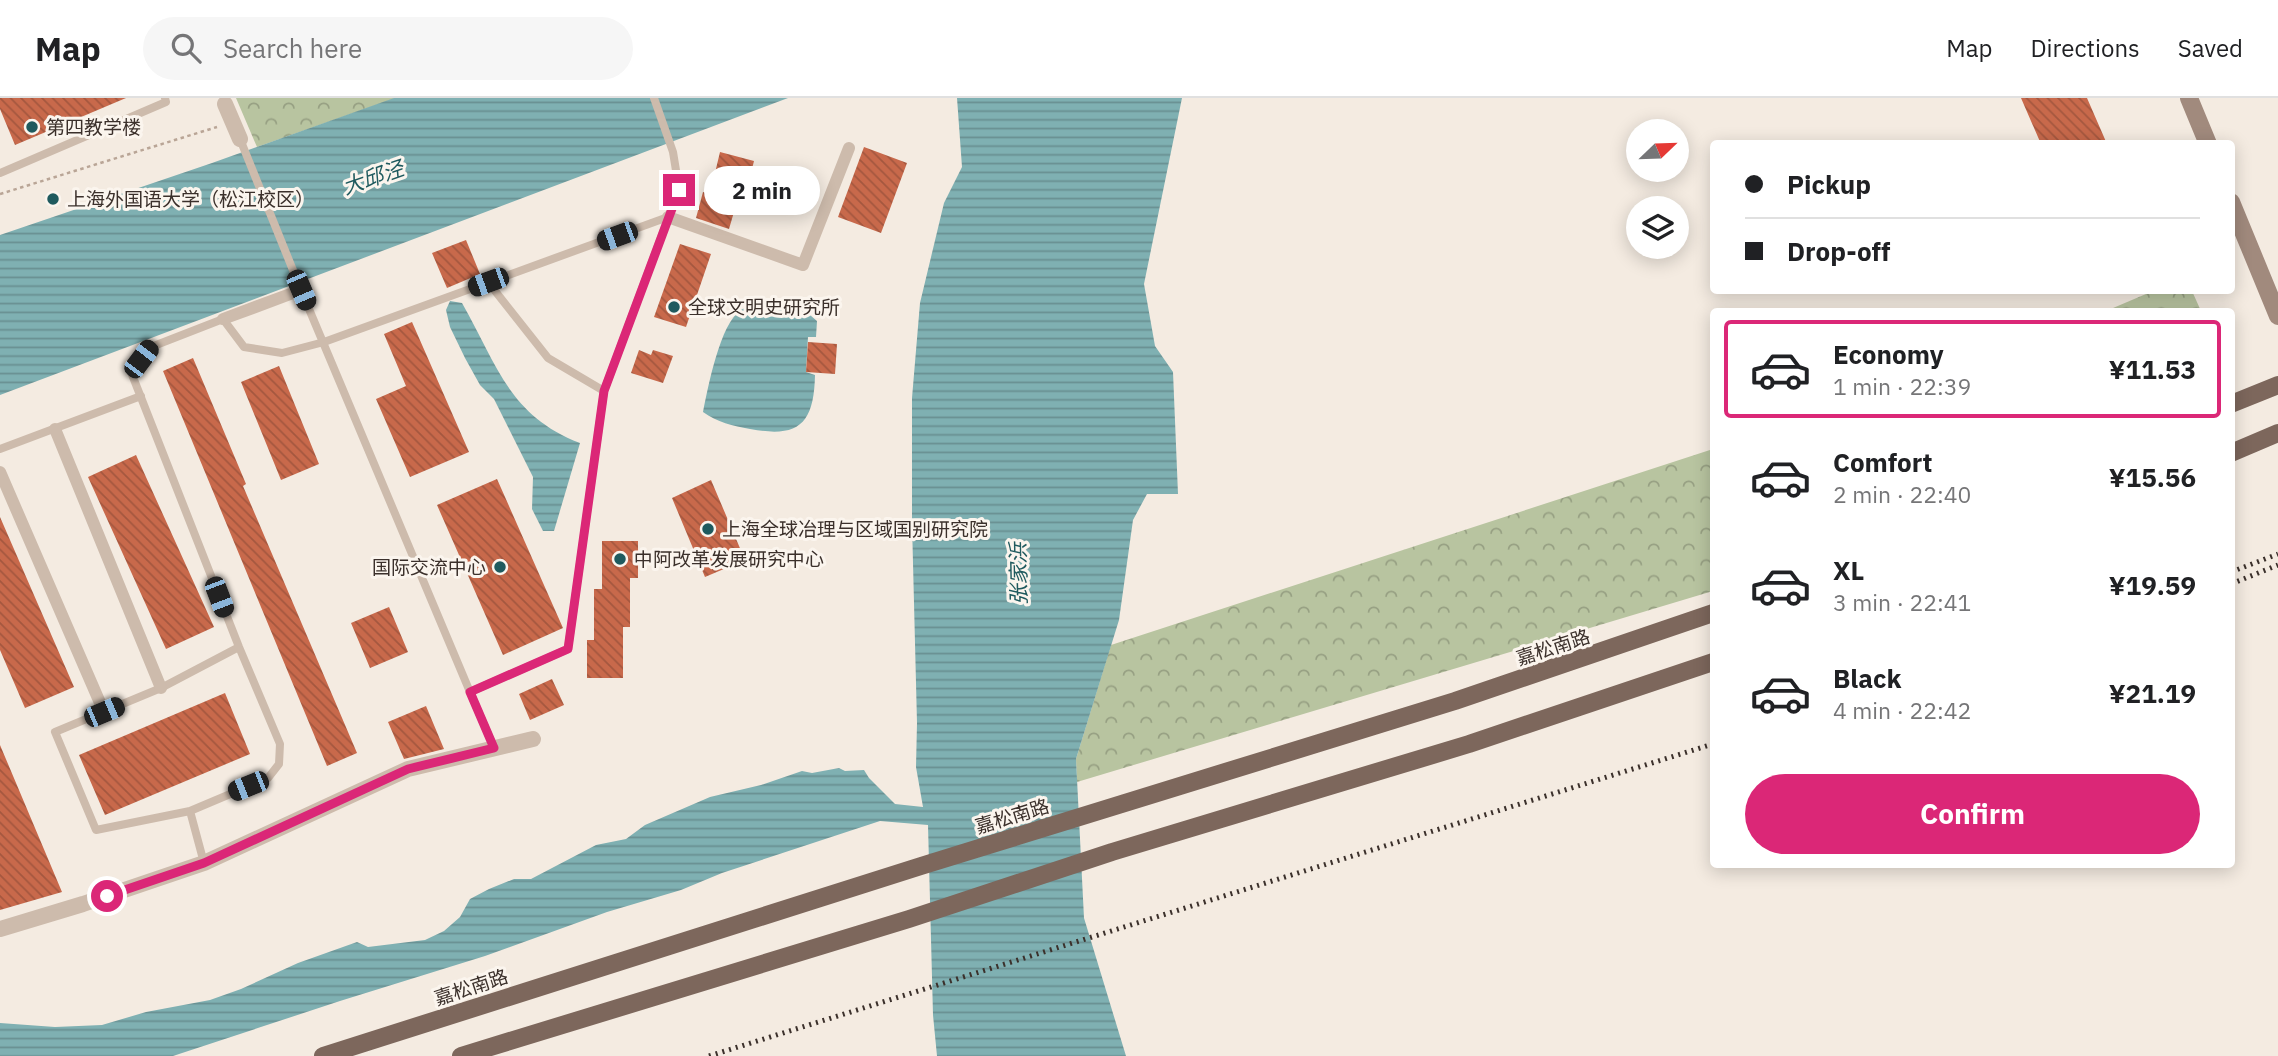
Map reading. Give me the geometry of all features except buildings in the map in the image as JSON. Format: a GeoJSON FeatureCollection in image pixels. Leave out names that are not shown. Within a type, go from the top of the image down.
{"type":"FeatureCollection","features":[{"type":"Feature","properties":{"kind":"main road"},"geometry":{"type":"LineString","coordinates":[[2189,98],[2206,140]]}},
{"type":"Feature","properties":{"kind":"main road"},"geometry":{"type":"LineString","coordinates":[[2235,211],[2278,316]]}},
{"type":"Feature","properties":{"kind":"main road"},"geometry":{"type":"LineString","coordinates":[[2235,402],[2278,384]]}},
{"type":"Feature","properties":{"kind":"main road"},"geometry":{"type":"LineString","coordinates":[[2235,451],[2278,433]]}},
{"type":"Feature","properties":{"kind":"main road","name":"嘉松南路"},"geometry":{"type":"LineString","coordinates":[[323,1056],[921,866],[1455,701],[1710,614]]}},
{"type":"Feature","properties":{"kind":"main road"},"geometry":{"type":"LineString","coordinates":[[461,1056],[909,919],[1112,852],[1469,744],[1710,663]]}},
{"type":"Feature","properties":{"kind":"street"},"geometry":{"type":"LineString","coordinates":[[224,101],[240,139]]}},
{"type":"Feature","properties":{"kind":"street"},"geometry":{"type":"LineString","coordinates":[[668,217],[803,265],[849,148]]}},
{"type":"Feature","properties":{"kind":"street"},"geometry":{"type":"LineString","coordinates":[[223,319],[301,290]]}},
{"type":"Feature","properties":{"kind":"street"},"geometry":{"type":"LineString","coordinates":[[55,429],[161,688]]}},
{"type":"Feature","properties":{"kind":"street"},"geometry":{"type":"LineString","coordinates":[[0,472],[104,712]]}},
{"type":"Feature","properties":{"kind":"street"},"geometry":{"type":"LineString","coordinates":[[0,929],[204,863],[408,769],[533,739]]}},
{"type":"Feature","properties":{"kind":"lane"},"geometry":{"type":"LineString","coordinates":[[0,173],[166,102],[165,98]]}},
{"type":"Feature","properties":{"kind":"lane"},"geometry":{"type":"LineString","coordinates":[[470,692],[568,649],[604,391],[679,190],[673,152],[654,98]]}},
{"type":"Feature","properties":{"kind":"lane"},"geometry":{"type":"LineString","coordinates":[[240,139],[494,748]]}},
{"type":"Feature","properties":{"kind":"lane"},"geometry":{"type":"LineString","coordinates":[[239,647],[161,688],[55,732],[96,830],[190,811],[268,778],[279,764],[279,744],[131,372],[151,346],[223,319],[244,347],[282,353],[324,342],[668,217]]}},
{"type":"Feature","properties":{"kind":"lane"},"geometry":{"type":"LineString","coordinates":[[488,282],[548,358],[604,391]]}},
{"type":"Feature","properties":{"kind":"lane"},"geometry":{"type":"LineString","coordinates":[[0,449],[141,397]]}},
{"type":"Feature","properties":{"kind":"lane"},"geometry":{"type":"LineString","coordinates":[[190,811],[204,863]]}},
{"type":"Feature","properties":{"kind":"path"},"geometry":{"type":"LineString","coordinates":[[0,194],[233,122]]}},
{"type":"Feature","properties":{"kind":"green space"},"geometry":{"type":"Polygon","coordinates":[[[236,98],[396,98],[257,147],[236,98]]]}},
{"type":"Feature","properties":{"kind":"green space"},"geometry":{"type":"Polygon","coordinates":[[[2146,294],[2193,294],[2200,308],[2113,308],[2146,294]]]}},
{"type":"Feature","properties":{"kind":"green space"},"geometry":{"type":"Polygon","coordinates":[[[1710,450],[1710,592],[1077,782],[1076,759],[1111,645],[1710,450]]]}},
{"type":"Feature","properties":{"kind":"water","name":"大邱泾"},"geometry":{"type":"Polygon","coordinates":[[[394,98],[788,98],[0,395],[0,235],[394,98]]]}},
{"type":"Feature","properties":{"kind":"water","name":"张家浜"},"geometry":{"type":"Polygon","coordinates":[[[957,98],[1182,98],[1144,284],[1155,346],[1173,372],[1178,494],[1147,494],[1133,520],[1119,620],[1076,759],[1084,918],[1126,1056],[937,1056],[933,1015],[928,825],[880,821],[722,873],[681,890],[607,912],[485,956],[173,1056],[0,1056],[0,1023],[55,1027],[102,1025],[146,1012],[210,1000],[298,963],[357,942],[368,947],[425,940],[444,931],[460,917],[470,899],[489,889],[514,879],[531,879],[596,845],[626,839],[645,825],[710,797],[761,785],[802,771],[812,773],[839,768],[845,771],[864,770],[895,804],[923,807],[916,767],[912,398],[920,303],[944,203],[962,167],[957,98]]]}},
{"type":"Feature","properties":{"kind":"water"},"geometry":{"type":"Polygon","coordinates":[[[450,301],[462,303],[496,367],[520,402],[536,418],[580,443],[554,531],[543,531],[532,509],[533,477],[494,399],[480,385],[450,327],[446,310],[450,301]]]}},
{"type":"Feature","properties":{"kind":"water"},"geometry":{"type":"Polygon","coordinates":[[[762,302],[791,306],[804,311],[817,321],[816,337],[808,337],[806,372],[815,375],[811,406],[807,416],[791,429],[767,431],[737,426],[703,412],[716,357],[727,328],[741,310],[762,302]]]}},
{"type":"Feature","properties":{"kind":"railway"},"geometry":{"type":"LineString","coordinates":[[2235,570],[2278,554]]}},
{"type":"Feature","properties":{"kind":"railway"},"geometry":{"type":"LineString","coordinates":[[2235,582],[2278,565]]}},
{"type":"Feature","properties":{"kind":"railway"},"geometry":{"type":"LineString","coordinates":[[709,1056],[1710,745]]}},
{"type":"Feature","properties":{"kind":"place","name":"第四教学楼"},"geometry":{"type":"Point","coordinates":[32,127]}},
{"type":"Feature","properties":{"kind":"place","name":"上海外国语大学（松江校区）"},"geometry":{"type":"Point","coordinates":[53,199]}},
{"type":"Feature","properties":{"kind":"place","name":"全球文明史研究所"},"geometry":{"type":"Point","coordinates":[674,307]}},
{"type":"Feature","properties":{"kind":"place","name":"上海全球冶理与区域国别研究院"},"geometry":{"type":"Point","coordinates":[708,529]}},
{"type":"Feature","properties":{"kind":"place","name":"中阿改革发展研究中心"},"geometry":{"type":"Point","coordinates":[620,559]}},
{"type":"Feature","properties":{"kind":"place","name":"国际交流中心"},"geometry":{"type":"Point","coordinates":[500,567]}},
{"type":"Feature","properties":{"kind":"route"},"geometry":{"type":"LineString","coordinates":[[107,896],[204,863],[408,769],[494,748],[470,692],[568,649],[604,391],[679,190]]}}]}
